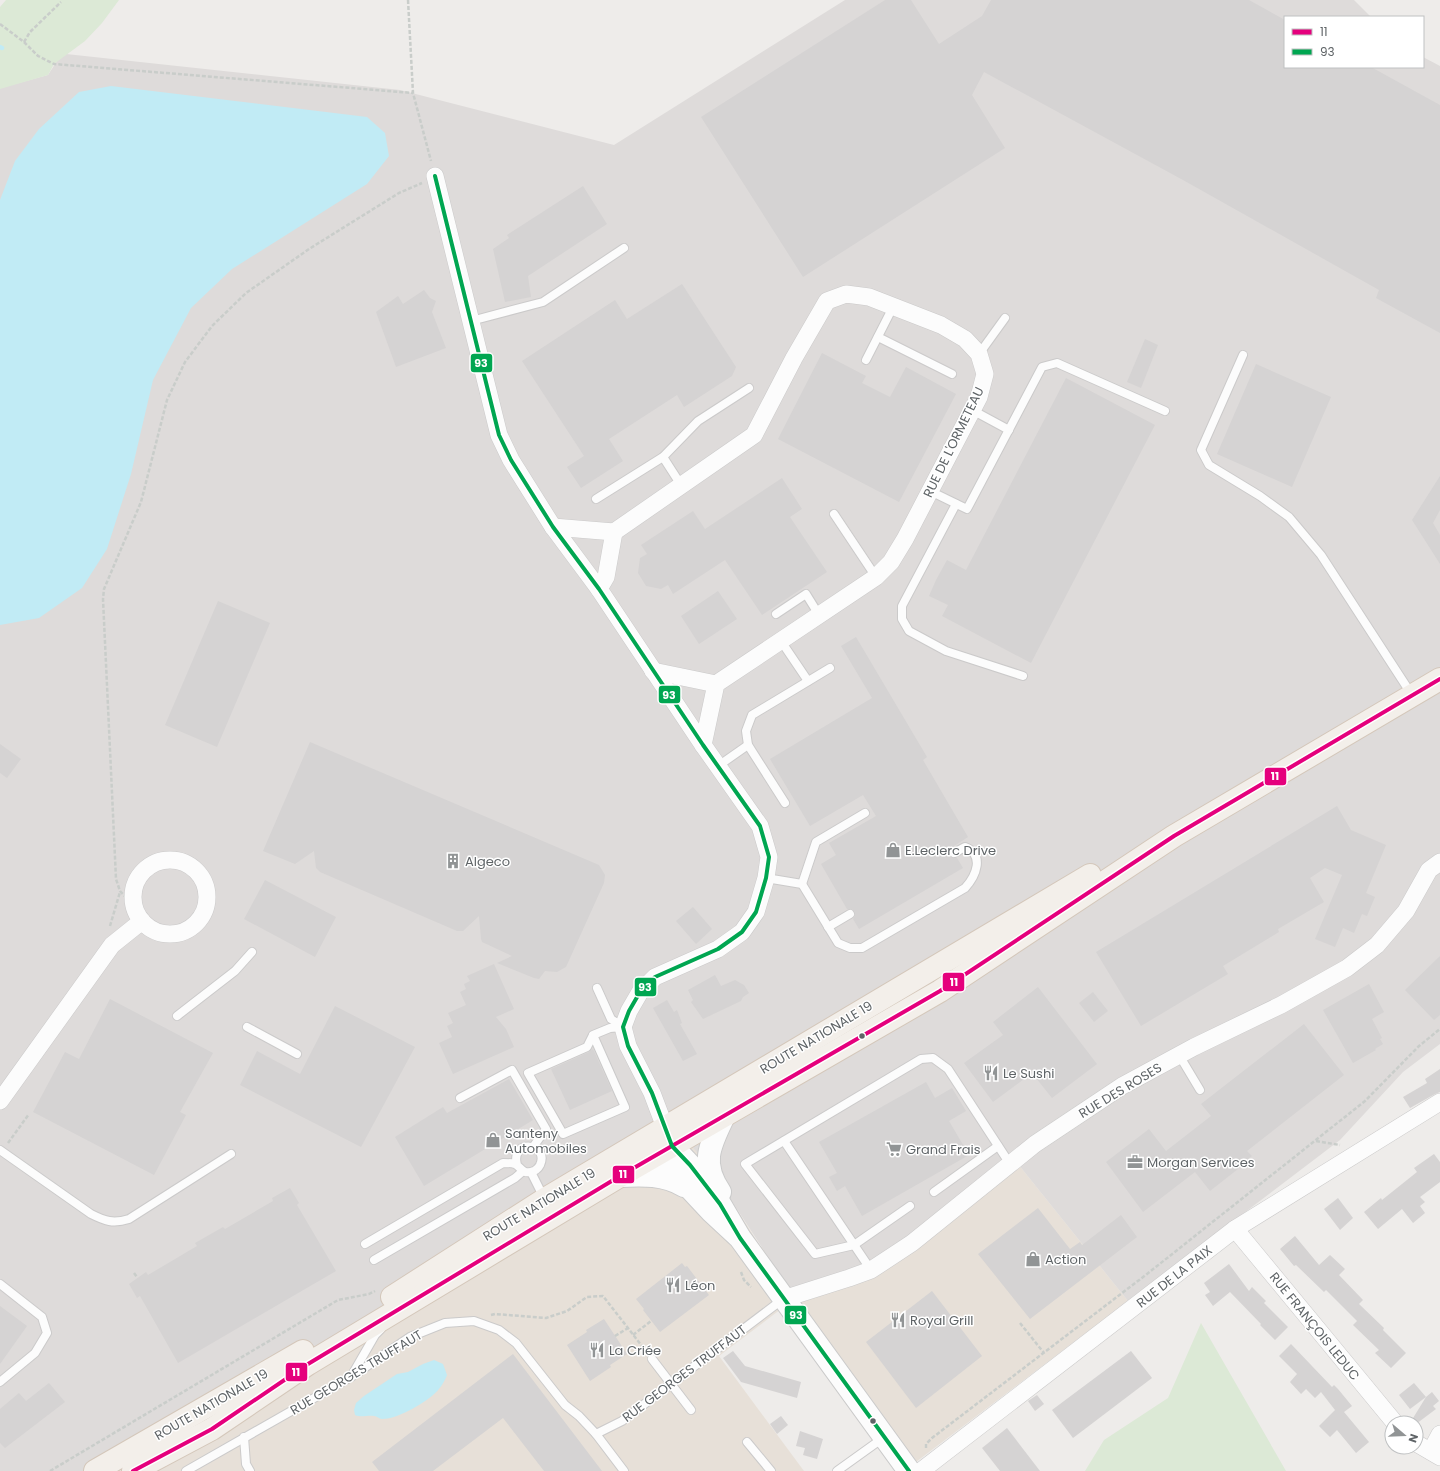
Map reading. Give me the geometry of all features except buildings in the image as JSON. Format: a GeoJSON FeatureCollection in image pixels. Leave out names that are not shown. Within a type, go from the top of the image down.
{"type":"FeatureCollection","features":[{"type":"Feature","properties":{"kind":"main road","name":"ROUTE NATIONALE 19"},"geometry":{"type":"LineString","coordinates":[[95,1471],[356,1320],[545,1199],[669,1137],[724,1116],[940,991],[1174,836],[1440,679]]}},
{"type":"Feature","properties":{"kind":"main road","name":"ROUTE NATIONALE 19"},"geometry":{"type":"LineString","coordinates":[[133,1471],[212,1429],[308,1364],[620,1176],[669,1137],[854,1014],[1092,874],[1174,836]]}},
{"type":"Feature","properties":{"kind":"street"},"geometry":{"type":"LineString","coordinates":[[435,176],[499,435],[511,460],[553,526],[599,589],[703,745],[760,826],[769,857],[766,878],[756,912],[742,932],[718,949],[655,977],[640,992],[629,1010],[623,1027],[628,1046],[652,1094],[669,1137],[720,1204],[740,1238],[908,1471]]}},
{"type":"Feature","properties":{"kind":"street","name":"RUE DE L'ORMETEAU"},"geometry":{"type":"LineString","coordinates":[[614,532],[754,435],[794,358],[827,301],[846,294],[869,297],[941,325],[965,339],[979,354],[985,374],[979,397],[905,539],[890,562],[876,577],[716,684]]}},
{"type":"Feature","properties":{"kind":"street"},"geometry":{"type":"LineString","coordinates":[[553,526],[614,532],[606,578],[599,589]]}},
{"type":"Feature","properties":{"kind":"street"},"geometry":{"type":"LineString","coordinates":[[653,671],[716,684],[703,745]]}},
{"type":"Feature","properties":{"kind":"street"},"geometry":{"type":"LineString","coordinates":[[171,860],[179,861],[193,868],[203,879],[207,894],[205,909],[197,922],[191,928],[183,932],[165,934],[148,927],[138,914],[134,892],[139,877],[149,866],[156,862],[171,860]]}},
{"type":"Feature","properties":{"kind":"street","name":"RUE DES ROSES"},"geometry":{"type":"LineString","coordinates":[[783,1299],[871,1270],[912,1243],[1010,1164],[1058,1128],[1122,1086],[1178,1055],[1281,1005],[1347,968],[1377,945],[1406,912],[1429,870],[1440,862]]}},
{"type":"Feature","properties":{"kind":"street"},"geometry":{"type":"LineString","coordinates":[[0,1101],[112,945],[138,914]]}},
{"type":"Feature","properties":{"kind":"street","name":"RUE DE LA PAIX"},"geometry":{"type":"LineString","coordinates":[[922,1471],[1235,1229],[1440,1102]]}},
{"type":"Feature","properties":{"kind":"street"},"geometry":{"type":"LineString","coordinates":[[724,1116],[713,1138],[710,1152],[709,1171],[715,1186],[734,1214],[740,1238]]}},
{"type":"Feature","properties":{"kind":"street"},"geometry":{"type":"LineString","coordinates":[[669,1137],[668,1159],[670,1167],[740,1238]]}},
{"type":"Feature","properties":{"kind":"street"},"geometry":{"type":"LineString","coordinates":[[620,1176],[658,1177],[677,1182],[692,1191]]}},
{"type":"Feature","properties":{"kind":"street","name":"RUE FRANÇOIS LEDUC"},"geometry":{"type":"LineString","coordinates":[[1235,1229],[1389,1415]]}},
{"type":"Feature","properties":{"kind":"street"},"geometry":{"type":"LineString","coordinates":[[1424,1448],[1435,1454],[1440,1434]]}},
{"type":"Feature","properties":{"kind":"lane"},"geometry":{"type":"LineString","coordinates":[[471,321],[543,302],[624,248]]}},
{"type":"Feature","properties":{"kind":"lane"},"geometry":{"type":"LineString","coordinates":[[866,360],[893,307]]}},
{"type":"Feature","properties":{"kind":"lane"},"geometry":{"type":"LineString","coordinates":[[979,354],[1005,318]]}},
{"type":"Feature","properties":{"kind":"lane"},"geometry":{"type":"LineString","coordinates":[[878,337],[952,374]]}},
{"type":"Feature","properties":{"kind":"lane"},"geometry":{"type":"LineString","coordinates":[[1243,355],[1202,450],[1209,465],[1260,496],[1289,517],[1321,555],[1413,695]]}},
{"type":"Feature","properties":{"kind":"lane"},"geometry":{"type":"LineString","coordinates":[[930,491],[967,509],[1042,367],[1057,363],[1165,411]]}},
{"type":"Feature","properties":{"kind":"lane"},"geometry":{"type":"LineString","coordinates":[[596,499],[663,457],[698,421],[749,388]]}},
{"type":"Feature","properties":{"kind":"lane"},"geometry":{"type":"LineString","coordinates":[[972,410],[1009,430]]}},
{"type":"Feature","properties":{"kind":"lane"},"geometry":{"type":"LineString","coordinates":[[663,457],[681,485]]}},
{"type":"Feature","properties":{"kind":"lane"},"geometry":{"type":"LineString","coordinates":[[956,504],[902,606],[902,619],[910,631],[946,651],[1023,676]]}},
{"type":"Feature","properties":{"kind":"lane"},"geometry":{"type":"LineString","coordinates":[[834,514],[876,577]]}},
{"type":"Feature","properties":{"kind":"lane"},"geometry":{"type":"LineString","coordinates":[[776,614],[806,594],[819,615]]}},
{"type":"Feature","properties":{"kind":"lane"},"geometry":{"type":"LineString","coordinates":[[781,640],[808,682]]}},
{"type":"Feature","properties":{"kind":"lane"},"geometry":{"type":"LineString","coordinates":[[785,803],[748,745],[746,731],[752,715],[830,668]]}},
{"type":"Feature","properties":{"kind":"lane"},"geometry":{"type":"LineString","coordinates":[[718,766],[748,745]]}},
{"type":"Feature","properties":{"kind":"lane"},"geometry":{"type":"LineString","coordinates":[[802,884],[816,842],[865,813]]}},
{"type":"Feature","properties":{"kind":"lane"},"geometry":{"type":"LineString","coordinates":[[766,878],[802,884],[838,943],[850,948],[862,948],[965,888],[971,882],[978,862],[976,854],[971,849],[965,847],[954,853]]}},
{"type":"Feature","properties":{"kind":"lane"},"geometry":{"type":"LineString","coordinates":[[828,927],[850,914]]}},
{"type":"Feature","properties":{"kind":"lane"},"geometry":{"type":"LineString","coordinates":[[177,1016],[235,970],[252,952]]}},
{"type":"Feature","properties":{"kind":"lane"},"geometry":{"type":"LineString","coordinates":[[597,988],[611,1019],[623,1027]]}},
{"type":"Feature","properties":{"kind":"lane"},"geometry":{"type":"LineString","coordinates":[[593,1035],[625,1107],[563,1134],[528,1073],[587,1047],[593,1035],[610,1028],[623,1027]]}},
{"type":"Feature","properties":{"kind":"lane"},"geometry":{"type":"LineString","coordinates":[[247,1028],[297,1054]]}},
{"type":"Feature","properties":{"kind":"lane"},"geometry":{"type":"LineString","coordinates":[[1178,1055],[1200,1090]]}},
{"type":"Feature","properties":{"kind":"lane"},"geometry":{"type":"LineString","coordinates":[[910,1206],[854,1244],[815,1254],[745,1164],[921,1059],[933,1058],[948,1069],[1010,1164]]}},
{"type":"Feature","properties":{"kind":"lane"},"geometry":{"type":"LineString","coordinates":[[460,1098],[512,1070],[546,1129],[533,1147]]}},
{"type":"Feature","properties":{"kind":"lane"},"geometry":{"type":"LineString","coordinates":[[784,1140],[871,1270]]}},
{"type":"Feature","properties":{"kind":"lane"},"geometry":{"type":"LineString","coordinates":[[934,1192],[998,1146]]}},
{"type":"Feature","properties":{"kind":"lane"},"geometry":{"type":"LineString","coordinates":[[365,1244],[503,1163],[523,1169],[538,1168],[542,1160],[540,1152],[533,1147],[525,1147],[518,1152],[516,1160],[523,1169],[545,1199]]}},
{"type":"Feature","properties":{"kind":"lane"},"geometry":{"type":"LineString","coordinates":[[3,1148],[91,1214],[104,1220],[118,1222],[129,1220],[231,1154]]}},
{"type":"Feature","properties":{"kind":"lane"},"geometry":{"type":"LineString","coordinates":[[374,1260],[515,1178],[523,1169]]}},
{"type":"Feature","properties":{"kind":"lane"},"geometry":{"type":"LineString","coordinates":[[0,1284],[42,1316],[48,1333],[35,1353],[0,1382]]}},
{"type":"Feature","properties":{"kind":"lane","name":"RUE GEORGES TRUFFAUT"},"geometry":{"type":"LineString","coordinates":[[186,1471],[351,1377],[410,1337],[445,1323],[474,1322],[500,1330],[516,1343],[565,1405],[579,1416],[596,1434],[622,1421],[783,1299]]}},
{"type":"Feature","properties":{"kind":"lane"},"geometry":{"type":"LineString","coordinates":[[351,1377],[375,1335],[404,1307]]}},
{"type":"Feature","properties":{"kind":"lane"},"geometry":{"type":"LineString","coordinates":[[652,1359],[691,1410]]}},
{"type":"Feature","properties":{"kind":"lane"},"geometry":{"type":"LineString","coordinates":[[596,1434],[624,1471]]}},
{"type":"Feature","properties":{"kind":"lane"},"geometry":{"type":"LineString","coordinates":[[244,1437],[246,1464],[250,1471]]}},
{"type":"Feature","properties":{"kind":"lane"},"geometry":{"type":"LineString","coordinates":[[837,1471],[883,1437]]}},
{"type":"Feature","properties":{"kind":"lane"},"geometry":{"type":"LineString","coordinates":[[747,1442],[770,1471]]}},
{"type":"Feature","properties":{"kind":"path"},"geometry":{"type":"LineString","coordinates":[[138,914],[120,891],[116,879],[103,599],[104,589],[141,502],[167,400],[185,362],[212,326],[246,293],[309,249],[399,193],[435,176],[413,93],[408,0]]}},
{"type":"Feature","properties":{"kind":"path"},"geometry":{"type":"LineString","coordinates":[[24,42],[30,32],[61,2]]}},
{"type":"Feature","properties":{"kind":"path"},"geometry":{"type":"LineString","coordinates":[[0,24],[24,42],[38,56],[54,64],[413,93]]}},
{"type":"Feature","properties":{"kind":"path"},"geometry":{"type":"LineString","coordinates":[[932,1438],[1147,1274],[1365,1101],[1419,1046],[1440,1028]]}},
{"type":"Feature","properties":{"kind":"path"},"geometry":{"type":"LineString","coordinates":[[3,1148],[29,1114]]}},
{"type":"Feature","properties":{"kind":"path"},"geometry":{"type":"LineString","coordinates":[[134,1273],[137,1277]]}},
{"type":"Feature","properties":{"kind":"path"},"geometry":{"type":"LineString","coordinates":[[50,1471],[338,1300],[369,1294],[381,1288]]}},
{"type":"Feature","properties":{"kind":"path"},"geometry":{"type":"LineString","coordinates":[[474,1322],[495,1314],[546,1318],[568,1311],[586,1297],[603,1296],[652,1359]]}},
{"type":"Feature","properties":{"kind":"path"},"geometry":{"type":"LineString","coordinates":[[633,1335],[651,1321]]}},
{"type":"Feature","properties":{"kind":"path"},"geometry":{"type":"LineString","coordinates":[[1020,1323],[1056,1367]]}},
{"type":"Feature","properties":{"kind":"path"},"geometry":{"type":"LineString","coordinates":[[615,1336],[628,1328]]}},
{"type":"Feature","properties":{"kind":"shaded area"},"geometry":{"type":"Polygon","coordinates":[[[845,0],[1354,0],[1370,16],[1284,16],[1284,68],[1424,68],[1424,58],[1440,66],[1440,1044],[1403,1072],[1340,1140],[1128,1301],[1010,1154],[923,1227],[861,1269],[789,1289],[718,1180],[692,1146],[116,1471],[0,1471],[0,88],[48,75],[57,61],[66,54],[400,90],[614,145],[845,0]]]}},
{"type":"Feature","properties":{"kind":"shaded area"},"geometry":{"type":"Polygon","coordinates":[[[692,1145],[718,1180],[761,1247],[1010,1154],[1128,1301],[904,1471],[781,1309],[719,1356],[804,1471],[116,1471],[692,1145]]]}},
{"type":"Feature","properties":{"kind":"green space"},"geometry":{"type":"Polygon","coordinates":[[[6,0],[119,0],[102,23],[85,41],[54,64],[48,75],[0,89],[0,7],[6,0]]]}},
{"type":"Feature","properties":{"kind":"green space"},"geometry":{"type":"Polygon","coordinates":[[[1201,1323],[1286,1471],[1085,1471],[1104,1440],[1168,1398],[1201,1323]]]}},
{"type":"Feature","properties":{"kind":"water"},"geometry":{"type":"Polygon","coordinates":[[[111,86],[367,117],[385,133],[389,156],[367,184],[232,269],[191,308],[153,380],[131,474],[107,549],[82,588],[39,618],[0,625],[0,200],[15,161],[39,129],[79,92],[111,86]]]}},
{"type":"Feature","properties":{"kind":"water"},"geometry":{"type":"Polygon","coordinates":[[[434,1360],[443,1364],[447,1375],[439,1389],[428,1399],[409,1411],[395,1417],[380,1419],[375,1416],[355,1415],[354,1410],[356,1403],[364,1396],[397,1374],[408,1372],[434,1360]]]}},
{"type":"Feature","properties":{"kind":"transit line","name":"93"},"geometry":{"type":"LineString","coordinates":[[435,176],[499,435],[511,460],[553,527],[599,589],[703,745],[760,826],[769,857],[766,878],[756,912],[742,932],[718,949],[655,977],[640,992],[629,1011],[623,1027],[628,1046],[652,1093],[672,1146],[690,1165],[720,1204],[740,1238],[909,1471]]}},
{"type":"Feature","properties":{"kind":"transit line","name":"11"},"geometry":{"type":"LineString","coordinates":[[133,1471],[212,1429],[308,1364],[620,1176],[940,991],[1174,836],[1440,679]]}},
{"type":"Feature","properties":{"kind":"place","name":"E.Leclerc Drive"},"geometry":{"type":"Point","coordinates":[893,850]}},
{"type":"Feature","properties":{"kind":"place","name":"Algeco"},"geometry":{"type":"Point","coordinates":[453,861]}},
{"type":"Feature","properties":{"kind":"place","name":"Le Sushi"},"geometry":{"type":"Point","coordinates":[991,1073]}},
{"type":"Feature","properties":{"kind":"place","name":"Santeny Automobiles"},"geometry":{"type":"Point","coordinates":[493,1140]}},
{"type":"Feature","properties":{"kind":"place","name":"Grand Frais"},"geometry":{"type":"Point","coordinates":[894,1149]}},
{"type":"Feature","properties":{"kind":"place","name":"Morgan Services"},"geometry":{"type":"Point","coordinates":[1135,1162]}},
{"type":"Feature","properties":{"kind":"place","name":"Action"},"geometry":{"type":"Point","coordinates":[1033,1259]}},
{"type":"Feature","properties":{"kind":"place","name":"Léon"},"geometry":{"type":"Point","coordinates":[673,1285]}},
{"type":"Feature","properties":{"kind":"place","name":"Royal Grill"},"geometry":{"type":"Point","coordinates":[898,1320]}},
{"type":"Feature","properties":{"kind":"place","name":"La Criée"},"geometry":{"type":"Point","coordinates":[597,1350]}}]}
